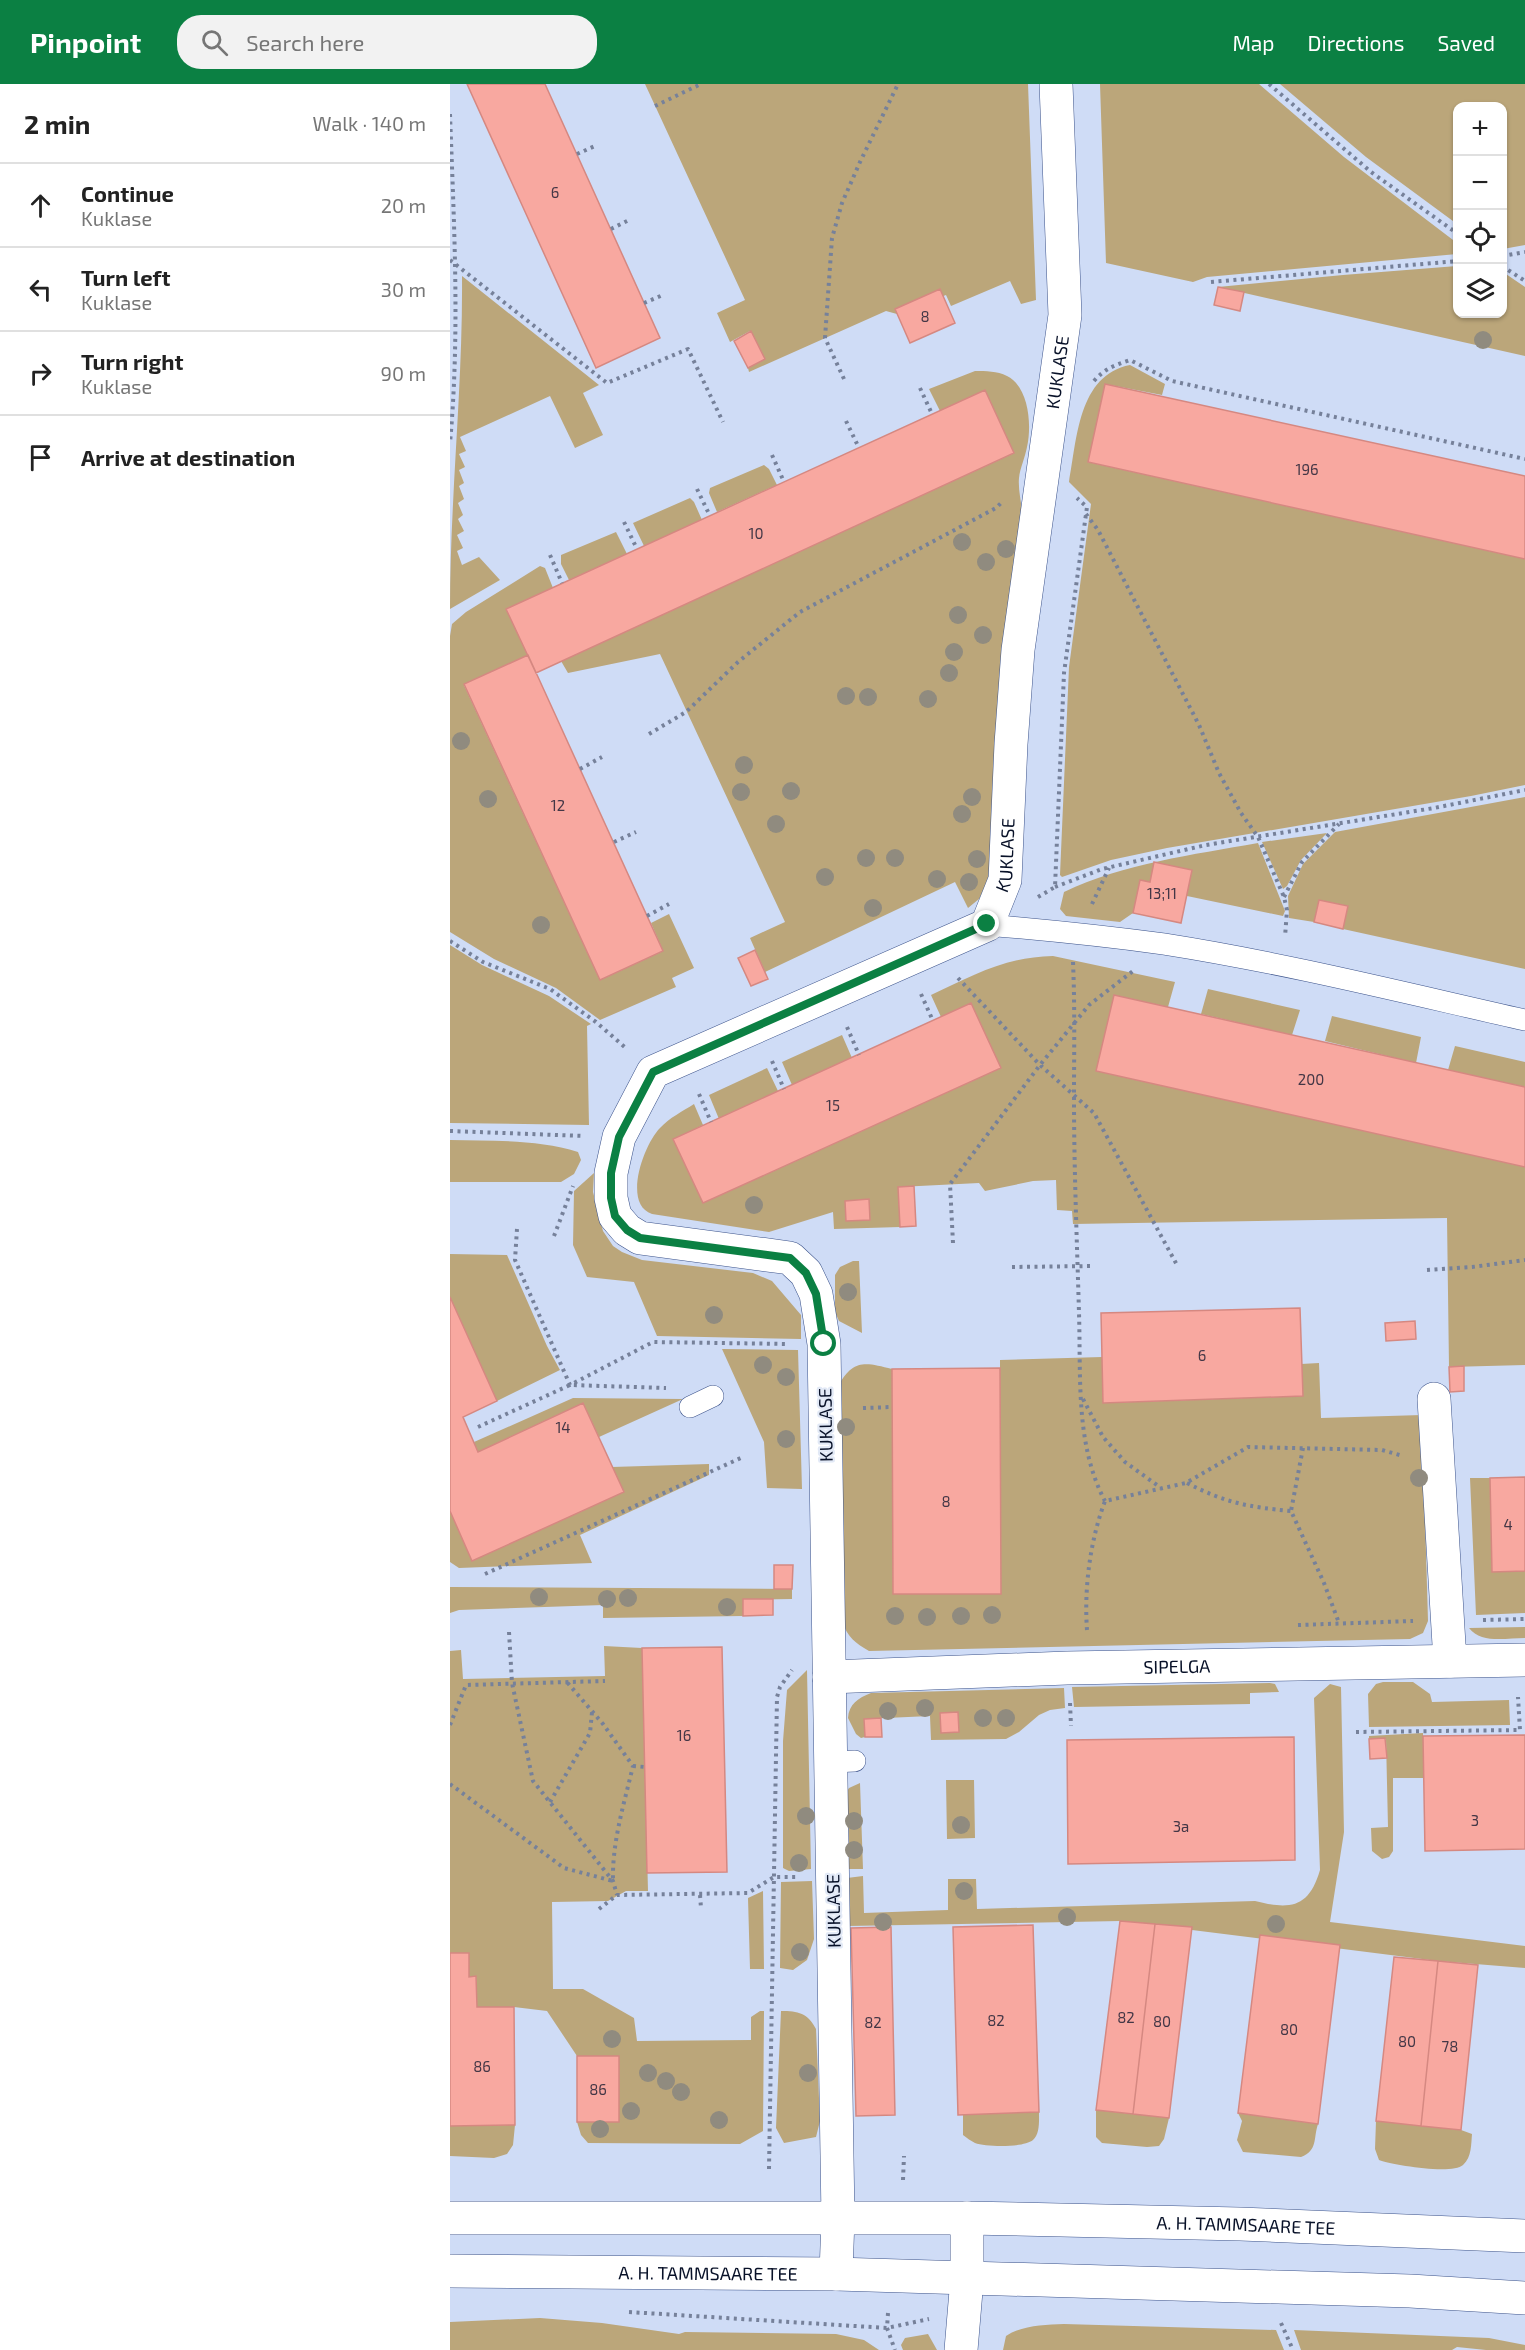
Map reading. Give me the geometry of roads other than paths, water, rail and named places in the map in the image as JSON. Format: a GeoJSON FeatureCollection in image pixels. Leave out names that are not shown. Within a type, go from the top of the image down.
{"type":"FeatureCollection","features":[{"type":"Feature","properties":{"kind":"street","name":"KUKLASE"},"geometry":{"type":"LineString","coordinates":[[836,2274],[843,1762],[829,1677],[824,1344],[816,1294],[806,1273],[790,1258],[640,1238],[627,1230],[615,1216],[611,1198],[611,1173],[619,1137],[653,1072],[987,924],[1005,880],[1018,650],[1065,315],[1056,84]]}},
{"type":"Feature","properties":{"kind":"street"},"geometry":{"type":"LineString","coordinates":[[1434,1399],[1450,1661]]}},
{"type":"Feature","properties":{"kind":"street","name":"SIPELGA"},"geometry":{"type":"LineString","coordinates":[[829,1677],[1079,1667],[1525,1660]]}},
{"type":"Feature","properties":{"kind":"street","name":"A. H. TAMMSAARE TEE"},"geometry":{"type":"LineString","coordinates":[[450,2218],[967,2218],[1240,2224],[1525,2236]]}},
{"type":"Feature","properties":{"kind":"street"},"geometry":{"type":"LineString","coordinates":[[961,2350],[967,2279],[967,2218]]}},
{"type":"Feature","properties":{"kind":"street","name":"A. H. TAMMSAARE TEE"},"geometry":{"type":"LineString","coordinates":[[450,2271],[836,2274],[1410,2291],[1525,2298]]}},
{"type":"Feature","properties":{"kind":"lane"},"geometry":{"type":"LineString","coordinates":[[987,924],[1092,934],[1166,945],[1282,966],[1525,1020]]}},
{"type":"Feature","properties":{"kind":"lane"},"geometry":{"type":"LineString","coordinates":[[690,1407],[713,1396]]}}]}
